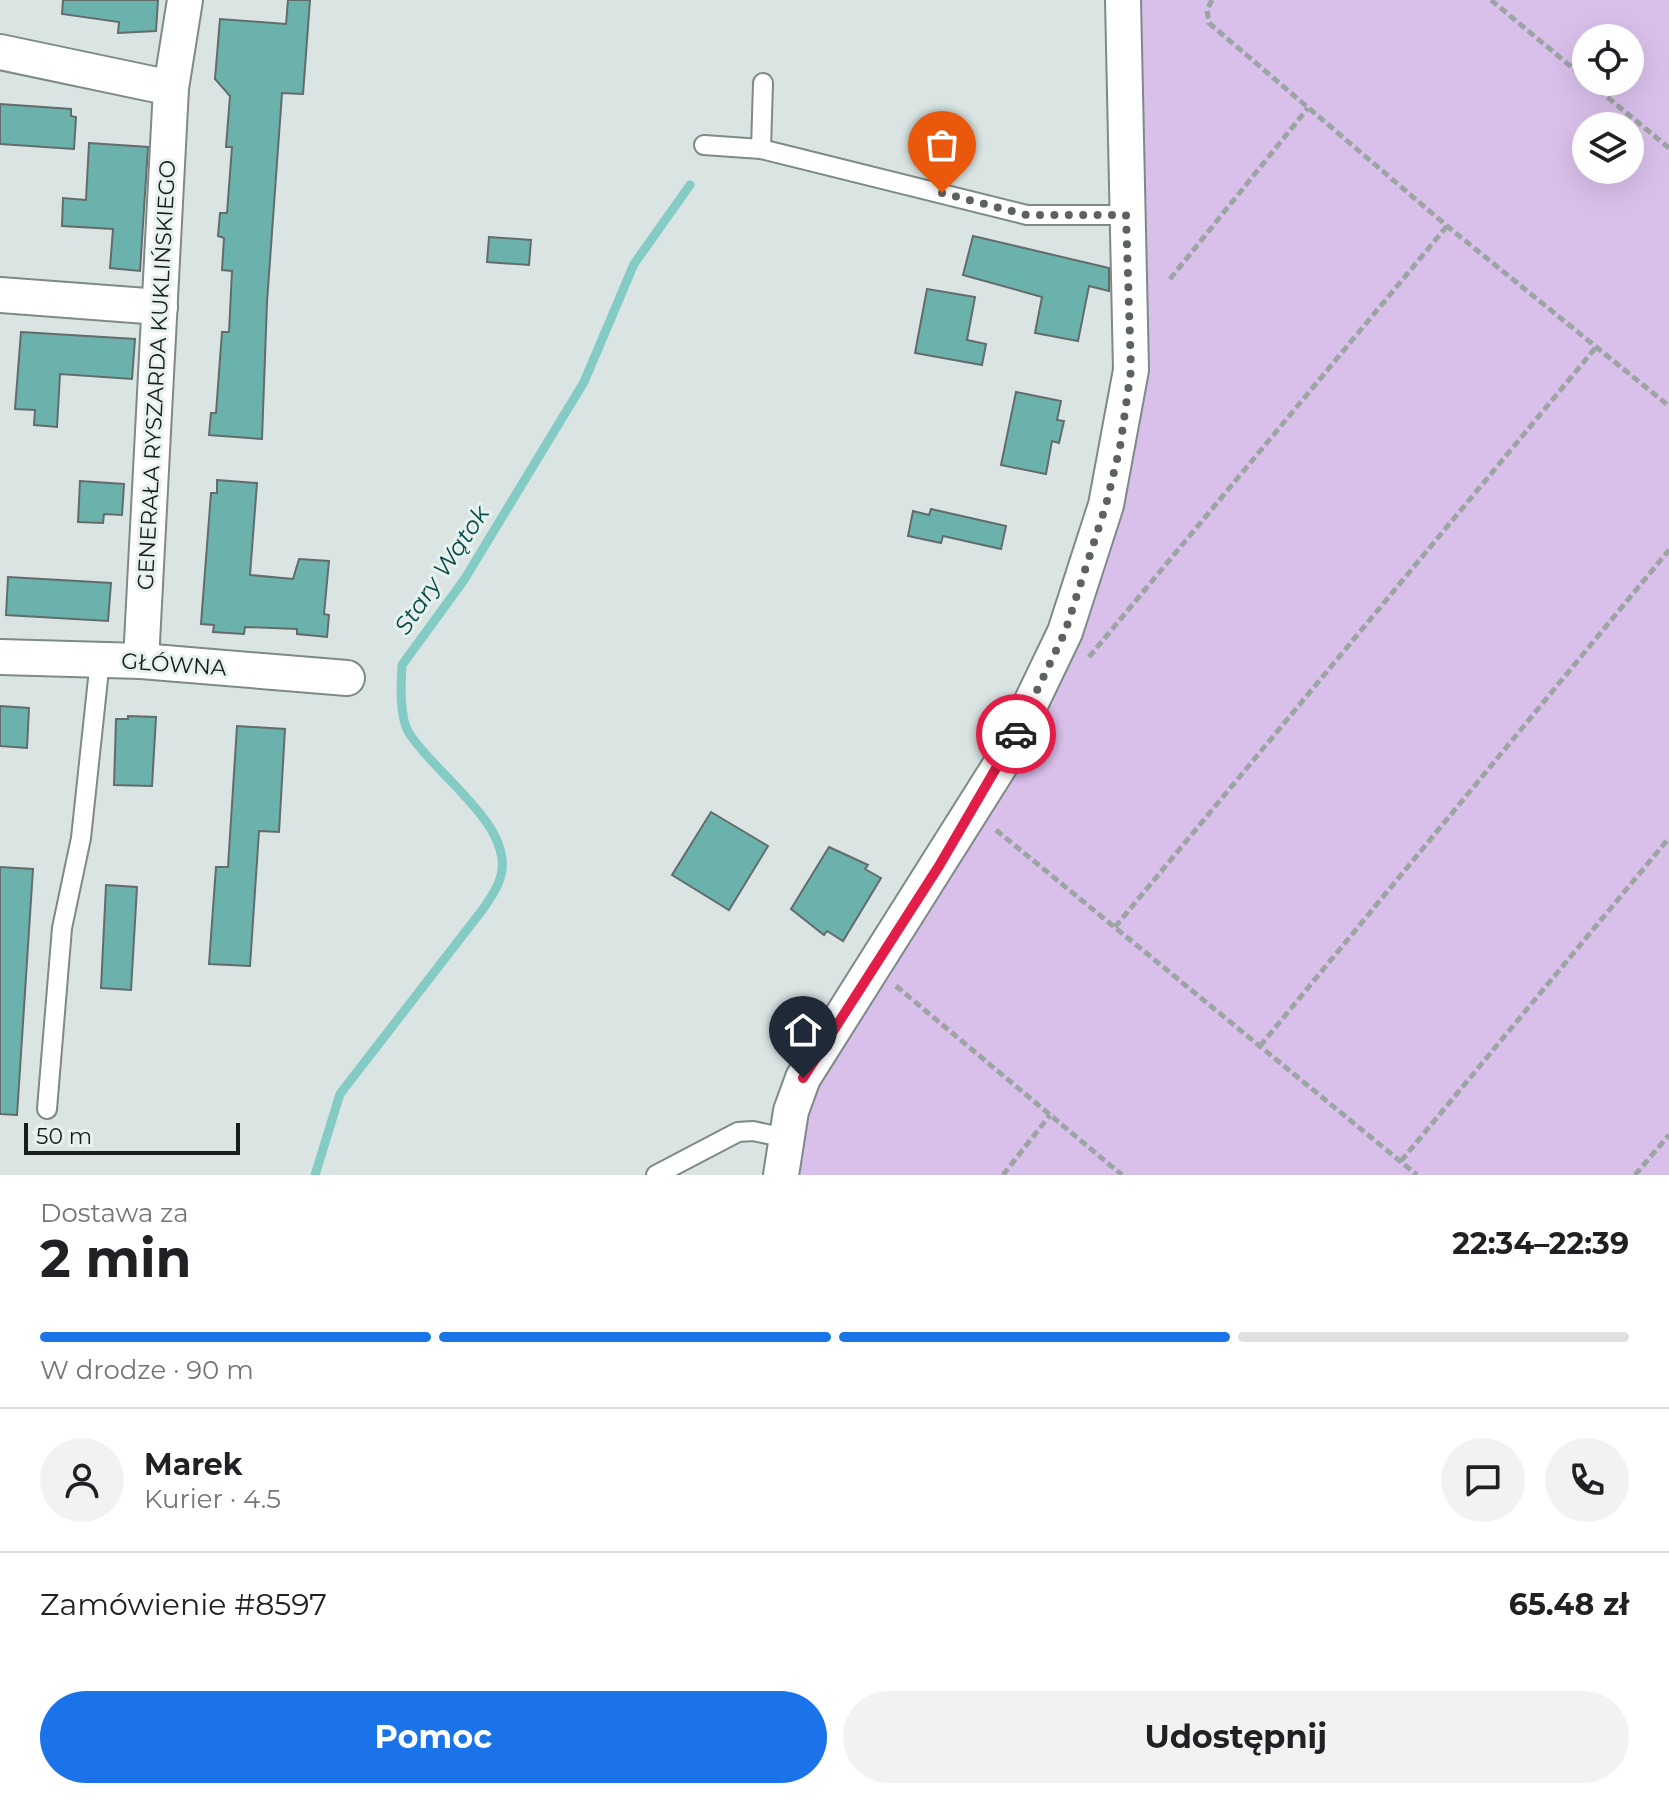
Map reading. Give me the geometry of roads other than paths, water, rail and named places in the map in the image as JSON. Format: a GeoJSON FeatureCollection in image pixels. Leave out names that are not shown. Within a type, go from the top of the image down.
{"type":"FeatureCollection","features":[{"type":"Feature","properties":{"kind":"street","name":"GENERAŁA RYSZARDA KUKLIŃSKIEGO"},"geometry":{"type":"LineString","coordinates":[[141,661],[171,88],[185,0]]}},
{"type":"Feature","properties":{"kind":"street"},"geometry":{"type":"LineString","coordinates":[[781,1175],[791,1111],[815,1054],[939,866],[1004,759],[1065,632],[1106,505],[1131,370],[1123,0]]}},
{"type":"Feature","properties":{"kind":"street"},"geometry":{"type":"LineString","coordinates":[[0,52],[171,88]]}},
{"type":"Feature","properties":{"kind":"street"},"geometry":{"type":"LineString","coordinates":[[0,295],[160,307]]}},
{"type":"Feature","properties":{"kind":"street","name":"GŁÓWNA"},"geometry":{"type":"LineString","coordinates":[[0,657],[141,661],[347,678]]}},
{"type":"Feature","properties":{"kind":"lane"},"geometry":{"type":"LineString","coordinates":[[761,149],[763,83]]}},
{"type":"Feature","properties":{"kind":"lane"},"geometry":{"type":"LineString","coordinates":[[704,145],[761,149],[1027,215],[1126,215]]}},
{"type":"Feature","properties":{"kind":"lane"},"geometry":{"type":"LineString","coordinates":[[47,1109],[62,928],[81,838],[100,660]]}},
{"type":"Feature","properties":{"kind":"lane"},"geometry":{"type":"LineString","coordinates":[[656,1175],[738,1132],[753,1131],[786,1138]]}},
{"type":"Feature","properties":{"kind":"waterway","name":"Stary Wątok"},"geometry":{"type":"LineString","coordinates":[[315,1175],[340,1094],[483,909],[497,886],[502,870],[501,852],[482,815],[409,733],[402,709],[402,665],[464,580],[584,382],[634,264],[690,185]]}}]}
